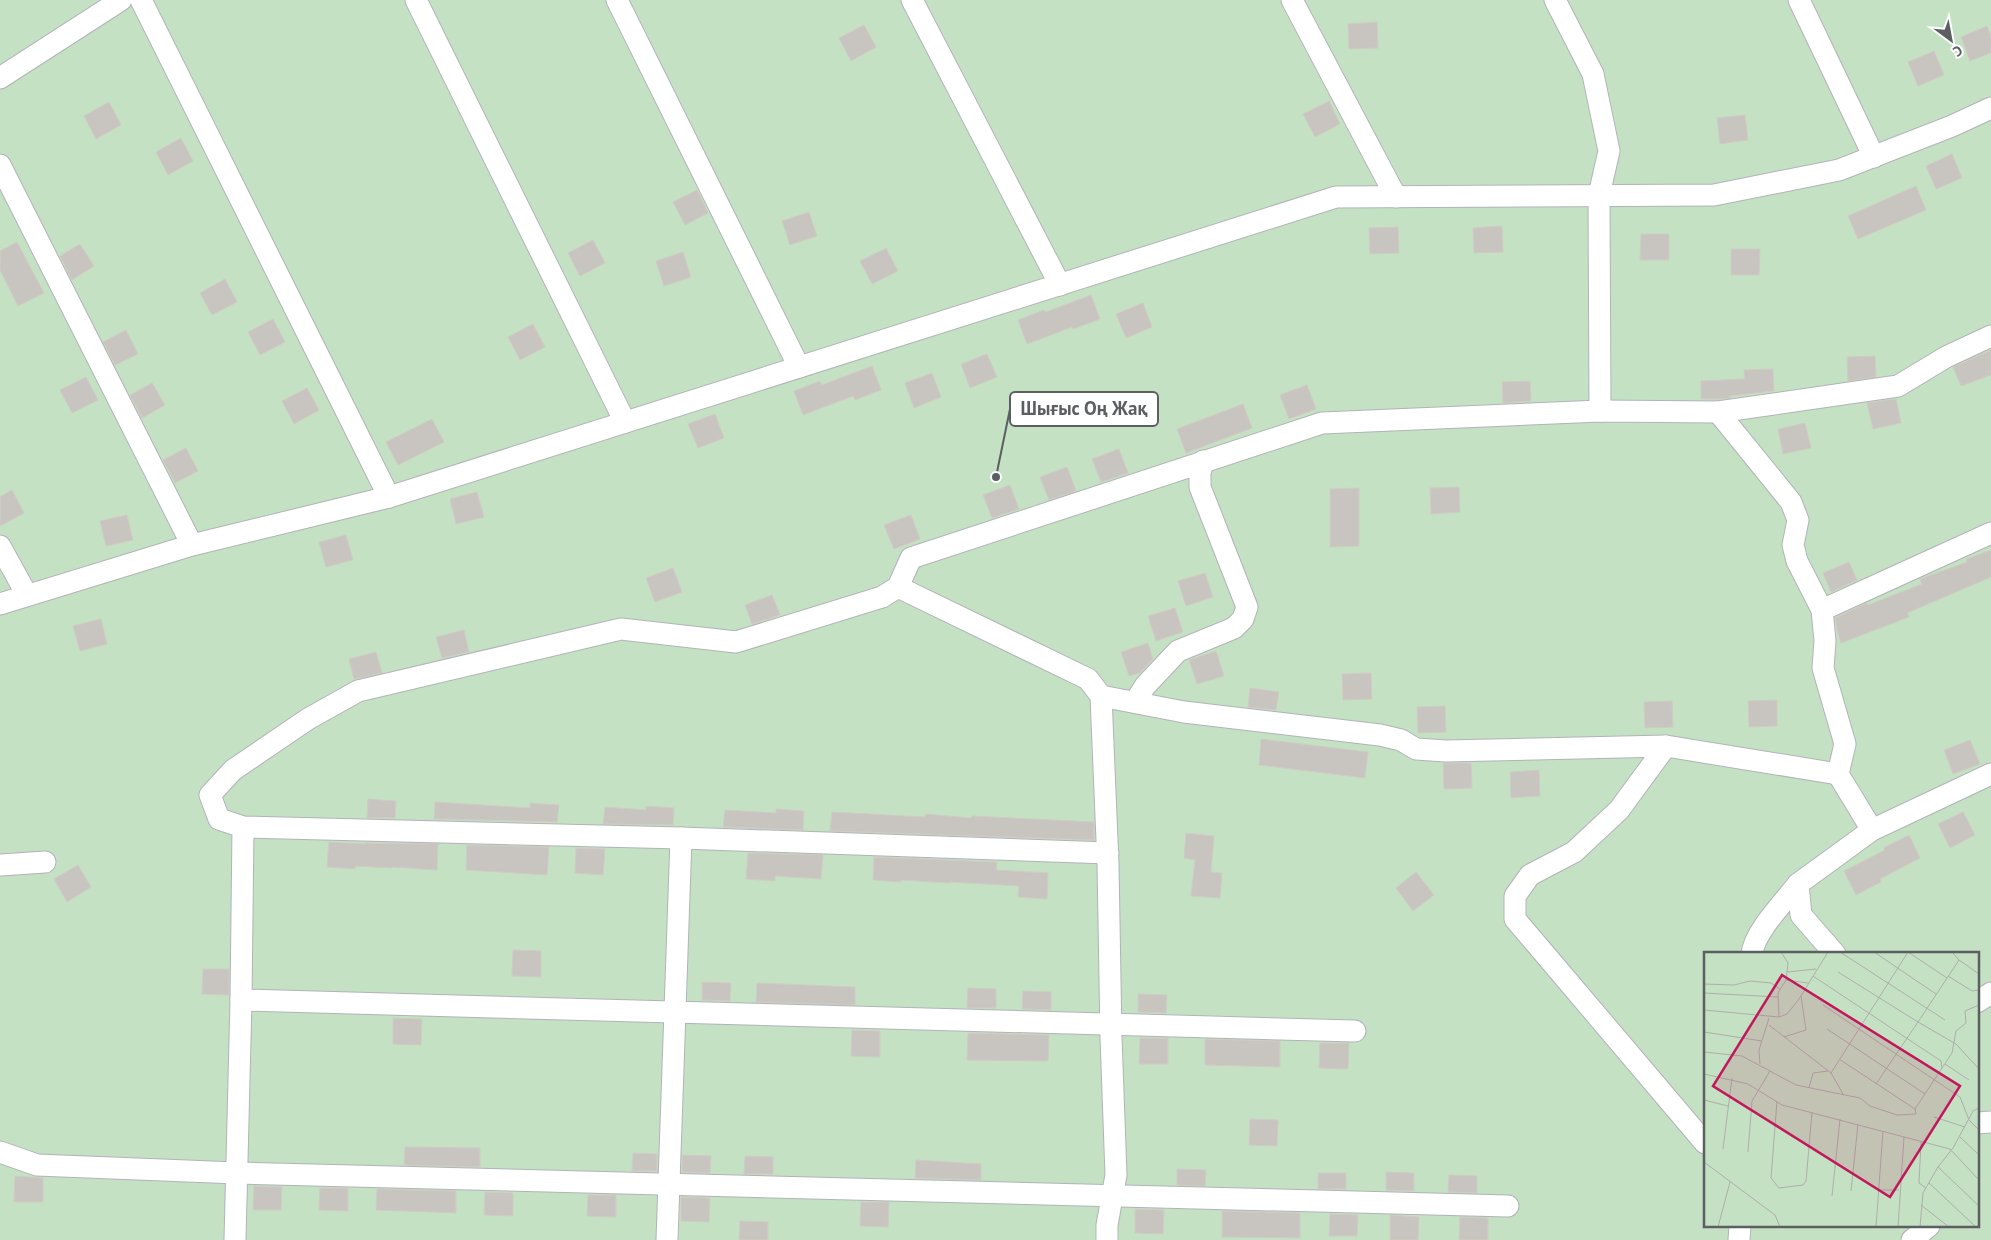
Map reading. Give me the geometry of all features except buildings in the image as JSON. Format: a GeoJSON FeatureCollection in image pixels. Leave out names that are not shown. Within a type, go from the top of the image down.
{"type":"FeatureCollection","features":[{"type":"Feature","properties":{"kind":"street"},"geometry":{"type":"LineString","coordinates":[[0,78],[121,0]]}},
{"type":"Feature","properties":{"kind":"street"},"geometry":{"type":"LineString","coordinates":[[141,0],[389,497]]}},
{"type":"Feature","properties":{"kind":"street"},"geometry":{"type":"LineString","coordinates":[[416,0],[625,422]]}},
{"type":"Feature","properties":{"kind":"street"},"geometry":{"type":"LineString","coordinates":[[617,0],[799,368]]}},
{"type":"Feature","properties":{"kind":"street"},"geometry":{"type":"LineString","coordinates":[[912,0],[1060,285]]}},
{"type":"Feature","properties":{"kind":"street"},"geometry":{"type":"LineString","coordinates":[[1292,0],[1396,197]]}},
{"type":"Feature","properties":{"kind":"street"},"geometry":{"type":"LineString","coordinates":[[1555,0],[1593,74],[1608,151],[1599,196],[1600,412]]}},
{"type":"Feature","properties":{"kind":"street"},"geometry":{"type":"LineString","coordinates":[[1799,0],[1874,157]]}},
{"type":"Feature","properties":{"kind":"street"},"geometry":{"type":"LineString","coordinates":[[0,604],[192,545],[389,497],[1336,197],[1714,195],[1839,170],[1991,108]]}},
{"type":"Feature","properties":{"kind":"street"},"geometry":{"type":"LineString","coordinates":[[0,166],[192,545]]}},
{"type":"Feature","properties":{"kind":"street"},"geometry":{"type":"LineString","coordinates":[[1108,853],[681,838],[243,827],[219,819],[210,795],[233,770],[308,719],[358,691],[621,629],[736,642],[882,597],[898,587],[911,558],[1322,423],[1600,412],[1718,412],[1898,386],[1946,357],[1991,336]]}},
{"type":"Feature","properties":{"kind":"street"},"geometry":{"type":"LineString","coordinates":[[1718,412],[1791,502],[1798,520],[1793,545],[1797,561],[1822,610],[1824,668],[1845,744],[1838,774],[1872,830]]}},
{"type":"Feature","properties":{"kind":"street"},"geometry":{"type":"LineString","coordinates":[[1135,702],[1145,686],[1178,651],[1234,628],[1243,619],[1247,607],[1200,487],[1200,473],[1203,461]]}},
{"type":"Feature","properties":{"kind":"street"},"geometry":{"type":"LineString","coordinates":[[1822,610],[1991,533]]}},
{"type":"Feature","properties":{"kind":"street"},"geometry":{"type":"LineString","coordinates":[[0,546],[27,595]]}},
{"type":"Feature","properties":{"kind":"street"},"geometry":{"type":"LineString","coordinates":[[898,587],[1088,679],[1101,696],[1108,853],[1116,1175],[1106,1240]]}},
{"type":"Feature","properties":{"kind":"street"},"geometry":{"type":"LineString","coordinates":[[1101,696],[1184,712],[1380,735],[1401,740],[1416,749],[1446,751],[1666,746],[1838,774]]}},
{"type":"Feature","properties":{"kind":"street"},"geometry":{"type":"LineString","coordinates":[[1666,746],[1619,810],[1574,852],[1530,875],[1515,896],[1515,919],[1704,1142]]}},
{"type":"Feature","properties":{"kind":"street"},"geometry":{"type":"LineString","coordinates":[[1752,952],[1762,930],[1798,884],[1872,830],[1991,774]]}},
{"type":"Feature","properties":{"kind":"street"},"geometry":{"type":"LineString","coordinates":[[235,1240],[243,827]]}},
{"type":"Feature","properties":{"kind":"street"},"geometry":{"type":"LineString","coordinates":[[668,1240],[681,838]]}},
{"type":"Feature","properties":{"kind":"street"},"geometry":{"type":"LineString","coordinates":[[0,866],[45,862]]}},
{"type":"Feature","properties":{"kind":"street"},"geometry":{"type":"LineString","coordinates":[[1798,884],[1801,915],[1833,952]]}},
{"type":"Feature","properties":{"kind":"street"},"geometry":{"type":"LineString","coordinates":[[1978,1001],[1991,993]]}},
{"type":"Feature","properties":{"kind":"street"},"geometry":{"type":"LineString","coordinates":[[241,1000],[1355,1031]]}},
{"type":"Feature","properties":{"kind":"street"},"geometry":{"type":"LineString","coordinates":[[1978,1123],[1991,1122]]}},
{"type":"Feature","properties":{"kind":"street"},"geometry":{"type":"LineString","coordinates":[[0,1152],[37,1165],[237,1173],[1508,1206]]}},
{"type":"Feature","properties":{"kind":"street"},"geometry":{"type":"LineString","coordinates":[[1912,1240],[1927,1228]]}},
{"type":"Feature","properties":{"kind":"street"},"geometry":{"type":"LineString","coordinates":[[1937,1228],[1942,1240]]}},
{"type":"Feature","properties":{"kind":"green space"},"geometry":{"type":"Polygon","coordinates":[[[0,0],[1991,0],[1991,1240],[0,1240],[0,0]]]}},
{"type":"Feature","properties":{"kind":"place","name":"Шығыс Оң Жақ"},"geometry":{"type":"Point","coordinates":[996,477]}}]}
